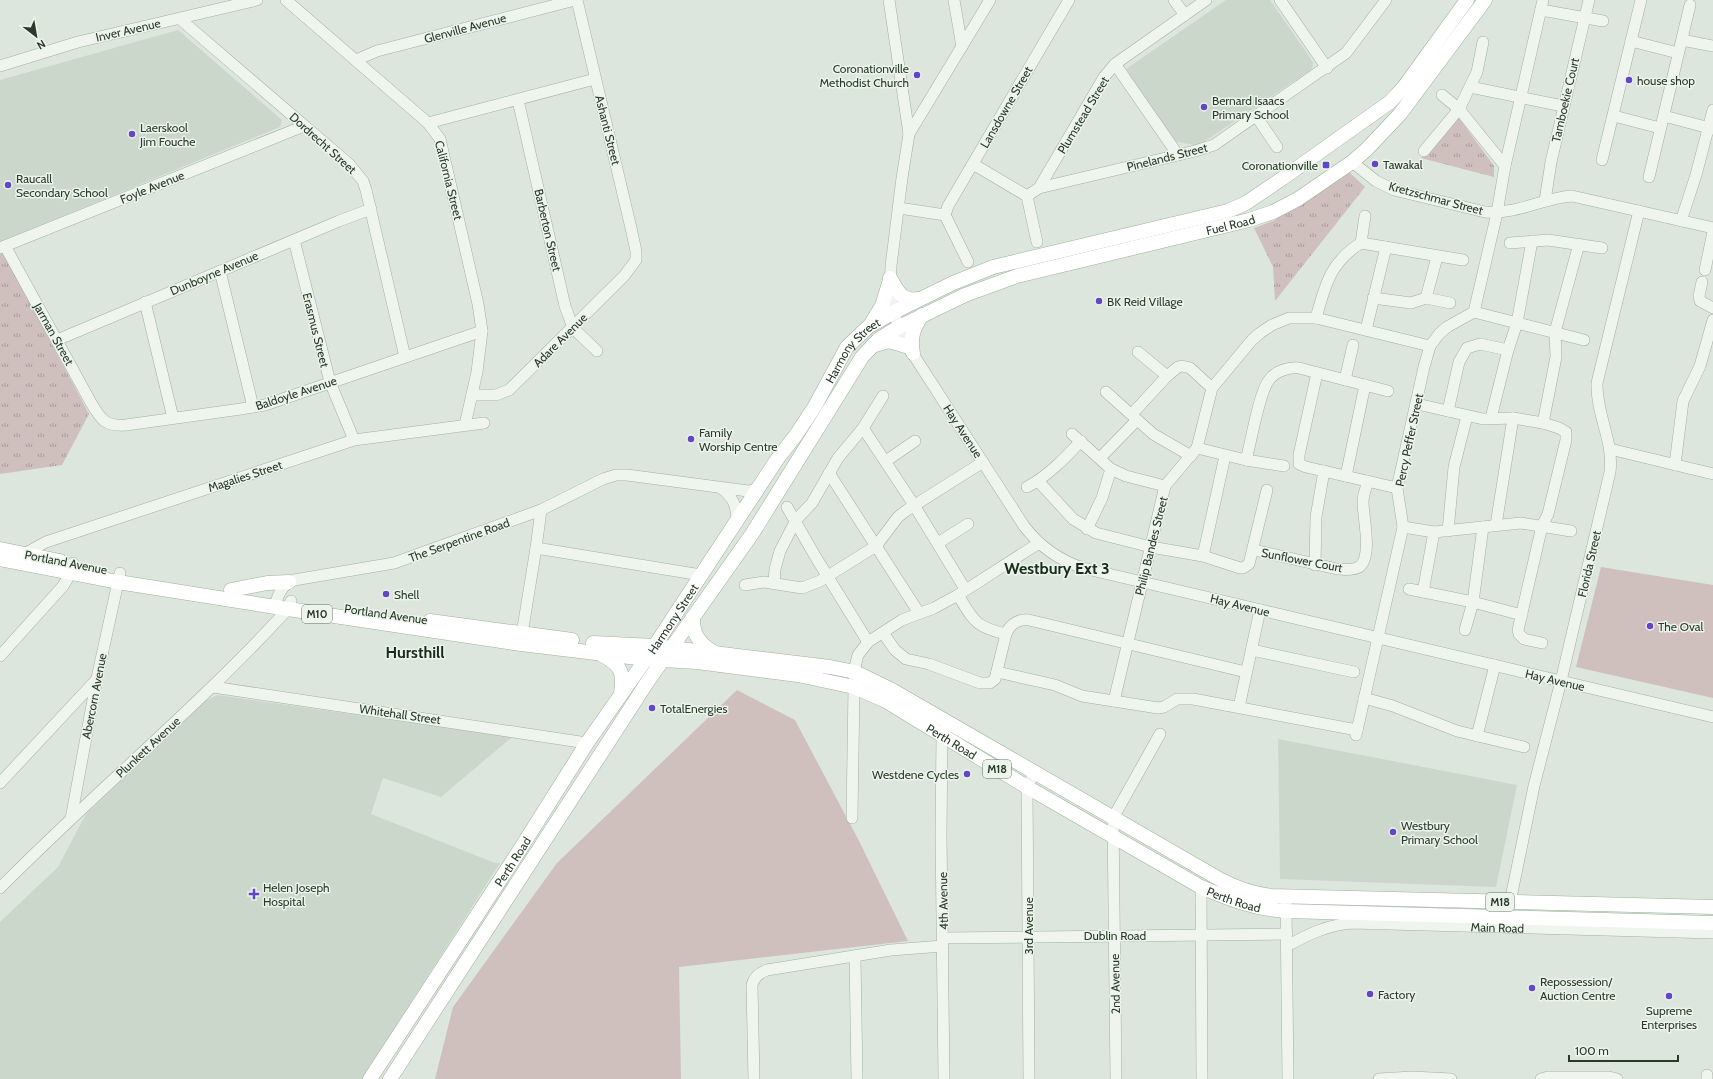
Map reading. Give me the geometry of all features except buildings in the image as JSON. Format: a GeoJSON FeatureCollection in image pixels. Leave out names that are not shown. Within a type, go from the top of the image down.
{"type":"FeatureCollection","features":[{"type":"Feature","properties":{"kind":"main road","name":"Fuel Road"},"geometry":{"type":"LineString","coordinates":[[894,312],[921,298],[992,267],[1228,211],[1246,203],[1371,117],[1395,97],[1421,65],[1468,0]]}},
{"type":"Feature","properties":{"kind":"main road","name":"Fuel Road"},"geometry":{"type":"LineString","coordinates":[[899,327],[983,287],[1016,276],[1262,216],[1298,199],[1352,162],[1380,137],[1400,114],[1485,0]]}},
{"type":"Feature","properties":{"kind":"main road"},"geometry":{"type":"LineString","coordinates":[[890,279],[904,298],[912,300],[921,298]]}},
{"type":"Feature","properties":{"kind":"main road"},"geometry":{"type":"LineString","coordinates":[[868,327],[879,311],[890,279]]}},
{"type":"Feature","properties":{"kind":"main road","name":"Harmony Street"},"geometry":{"type":"LineString","coordinates":[[646,659],[757,489],[826,389],[843,353],[853,340],[868,327],[894,312]]}},
{"type":"Feature","properties":{"kind":"main road"},"geometry":{"type":"LineString","coordinates":[[871,347],[889,341],[911,350],[912,337],[916,324],[922,315]]}},
{"type":"Feature","properties":{"kind":"main road","name":"Harmony Street"},"geometry":{"type":"LineString","coordinates":[[666,654],[752,534],[836,401],[853,370],[871,347],[899,327]]}},
{"type":"Feature","properties":{"kind":"main road","name":"Portland Avenue"},"geometry":{"type":"LineString","coordinates":[[0,549],[22,558],[119,577],[283,604],[646,659]]}},
{"type":"Feature","properties":{"kind":"main road","name":"Portland Avenue"},"geometry":{"type":"LineString","coordinates":[[0,559],[22,558]]}},
{"type":"Feature","properties":{"kind":"main road","name":"Portland Avenue"},"geometry":{"type":"LineString","coordinates":[[119,577],[231,590],[283,604]]}},
{"type":"Feature","properties":{"kind":"main road"},"geometry":{"type":"LineString","coordinates":[[231,590],[267,583],[289,582]]}},
{"type":"Feature","properties":{"kind":"main road"},"geometry":{"type":"LineString","coordinates":[[693,617],[693,628],[699,641],[707,649],[716,653]]}},
{"type":"Feature","properties":{"kind":"main road","name":"Portland Avenue"},"geometry":{"type":"LineString","coordinates":[[521,639],[655,646]]}},
{"type":"Feature","properties":{"kind":"main road","name":"Perth Road"},"geometry":{"type":"LineString","coordinates":[[655,646],[666,654],[697,662],[798,675],[854,687],[886,701],[1034,774],[1235,887],[1262,895],[1286,896]]}},
{"type":"Feature","properties":{"kind":"main road"},"geometry":{"type":"LineString","coordinates":[[600,653],[614,662],[620,669],[623,681],[621,695]]}},
{"type":"Feature","properties":{"kind":"main road","name":"Perth Road"},"geometry":{"type":"LineString","coordinates":[[370,1079],[519,851],[587,743],[646,659],[666,654],[716,653],[808,664],[855,672],[892,690],[945,730],[1027,787],[1201,887],[1243,904],[1269,910],[1286,911]]}},
{"type":"Feature","properties":{"kind":"main road","name":"Perth Road"},"geometry":{"type":"LineString","coordinates":[[390,1079],[666,654]]}},
{"type":"Feature","properties":{"kind":"main road"},"geometry":{"type":"LineString","coordinates":[[648,681],[663,672],[697,662]]}},
{"type":"Feature","properties":{"kind":"main road","name":"Main Road"},"geometry":{"type":"LineString","coordinates":[[1286,896],[1713,907]]}},
{"type":"Feature","properties":{"kind":"main road","name":"Main Road"},"geometry":{"type":"LineString","coordinates":[[1286,911],[1713,923]]}},
{"type":"Feature","properties":{"kind":"street","name":"Inver Avenue"},"geometry":{"type":"LineString","coordinates":[[0,66],[78,42],[257,0]]}},
{"type":"Feature","properties":{"kind":"street","name":"California Street"},"geometry":{"type":"LineString","coordinates":[[286,0],[428,123],[437,133],[442,146],[476,297],[482,331],[477,372],[466,425]]}},
{"type":"Feature","properties":{"kind":"street","name":"Glenville Avenue"},"geometry":{"type":"LineString","coordinates":[[356,60],[377,51],[576,0]]}},
{"type":"Feature","properties":{"kind":"street","name":"Ashanti Street"},"geometry":{"type":"LineString","coordinates":[[576,0],[631,228],[636,251],[636,260]]}},
{"type":"Feature","properties":{"kind":"street","name":"Harmony Street"},"geometry":{"type":"LineString","coordinates":[[889,0],[909,134],[902,178],[890,279],[894,312]]}},
{"type":"Feature","properties":{"kind":"street"},"geometry":{"type":"LineString","coordinates":[[954,0],[962,47]]}},
{"type":"Feature","properties":{"kind":"street"},"geometry":{"type":"LineString","coordinates":[[909,134],[990,0]]}},
{"type":"Feature","properties":{"kind":"street","name":"Lansdowne Street"},"geometry":{"type":"LineString","coordinates":[[945,215],[948,206],[1069,0]]}},
{"type":"Feature","properties":{"kind":"street"},"geometry":{"type":"LineString","coordinates":[[1174,0],[1185,15]]}},
{"type":"Feature","properties":{"kind":"street","name":"Plumstead Street"},"geometry":{"type":"LineString","coordinates":[[1027,196],[1039,188],[1100,83],[1115,64],[1206,0]]}},
{"type":"Feature","properties":{"kind":"street"},"geometry":{"type":"LineString","coordinates":[[1280,0],[1327,68]]}},
{"type":"Feature","properties":{"kind":"street","name":"Pinelands Street"},"geometry":{"type":"LineString","coordinates":[[1039,188],[1214,145],[1327,68],[1346,53],[1386,0]]}},
{"type":"Feature","properties":{"kind":"street","name":"Tamboekie Court"},"geometry":{"type":"LineString","coordinates":[[1545,201],[1551,162],[1563,106],[1589,0]]}},
{"type":"Feature","properties":{"kind":"street"},"geometry":{"type":"LineString","coordinates":[[1602,160],[1614,116],[1641,0]]}},
{"type":"Feature","properties":{"kind":"street"},"geometry":{"type":"LineString","coordinates":[[1584,340],[1474,312],[1497,213],[1505,166],[1541,3],[1584,18],[1603,21]]}},
{"type":"Feature","properties":{"kind":"street"},"geometry":{"type":"LineString","coordinates":[[1649,177],[1690,5]]}},
{"type":"Feature","properties":{"kind":"street","name":"Dordrecht Street"},"geometry":{"type":"LineString","coordinates":[[180,19],[357,172],[363,181],[371,209],[405,357]]}},
{"type":"Feature","properties":{"kind":"street"},"geometry":{"type":"LineString","coordinates":[[1682,40],[1713,46]]}},
{"type":"Feature","properties":{"kind":"street"},"geometry":{"type":"LineString","coordinates":[[1631,41],[1678,53]]}},
{"type":"Feature","properties":{"kind":"street"},"geometry":{"type":"LineString","coordinates":[[1424,151],[1459,109],[1477,72],[1483,42]]}},
{"type":"Feature","properties":{"kind":"street"},"geometry":{"type":"LineString","coordinates":[[1115,64],[1178,155]]}},
{"type":"Feature","properties":{"kind":"street"},"geometry":{"type":"LineString","coordinates":[[428,123],[595,79]]}},
{"type":"Feature","properties":{"kind":"street"},"geometry":{"type":"LineString","coordinates":[[1470,87],[1563,106]]}},
{"type":"Feature","properties":{"kind":"street"},"geometry":{"type":"LineString","coordinates":[[1442,95],[1459,109],[1505,166]]}},
{"type":"Feature","properties":{"kind":"street","name":"Barberton Street"},"geometry":{"type":"LineString","coordinates":[[518,100],[565,306],[573,328],[597,351]]}},
{"type":"Feature","properties":{"kind":"street"},"geometry":{"type":"LineString","coordinates":[[1681,221],[1711,128],[1713,110]]}},
{"type":"Feature","properties":{"kind":"street"},"geometry":{"type":"LineString","coordinates":[[1256,116],[1277,147]]}},
{"type":"Feature","properties":{"kind":"street"},"geometry":{"type":"LineString","coordinates":[[1614,116],[1660,128]]}},
{"type":"Feature","properties":{"kind":"street"},"geometry":{"type":"LineString","coordinates":[[1664,116],[1711,128]]}},
{"type":"Feature","properties":{"kind":"street","name":"Foyle Avenue"},"geometry":{"type":"LineString","coordinates":[[2,247],[304,126]]}},
{"type":"Feature","properties":{"kind":"street","name":"Kretzschmar Street"},"geometry":{"type":"LineString","coordinates":[[1352,162],[1376,181],[1394,190],[1477,210],[1497,213],[1572,196],[1713,228]]}},
{"type":"Feature","properties":{"kind":"street"},"geometry":{"type":"LineString","coordinates":[[973,164],[1027,196],[1037,242]]}},
{"type":"Feature","properties":{"kind":"street"},"geometry":{"type":"LineString","coordinates":[[899,208],[945,215],[968,262]]}},
{"type":"Feature","properties":{"kind":"street","name":"Dunboyne Avenue"},"geometry":{"type":"LineString","coordinates":[[57,340],[371,209]]}},
{"type":"Feature","properties":{"kind":"street","name":"Florida Street"},"geometry":{"type":"LineString","coordinates":[[1507,917],[1534,786],[1561,681],[1606,492],[1611,462],[1610,449],[1599,410],[1597,383],[1639,211]]}},
{"type":"Feature","properties":{"kind":"street"},"geometry":{"type":"LineString","coordinates":[[1361,243],[1365,216]]}},
{"type":"Feature","properties":{"kind":"street"},"geometry":{"type":"LineString","coordinates":[[1705,270],[1713,232]]}},
{"type":"Feature","properties":{"kind":"street","name":"Erasmus Street"},"geometry":{"type":"LineString","coordinates":[[294,240],[330,382],[354,440]]}},
{"type":"Feature","properties":{"kind":"street"},"geometry":{"type":"LineString","coordinates":[[1510,243],[1548,240],[1602,248]]}},
{"type":"Feature","properties":{"kind":"street"},"geometry":{"type":"LineString","coordinates":[[1491,418],[1508,350],[1517,323],[1532,241]]}},
{"type":"Feature","properties":{"kind":"street"},"geometry":{"type":"LineString","coordinates":[[1316,318],[1325,284],[1329,276],[1343,257],[1351,249],[1361,243],[1437,257],[1463,260]]}},
{"type":"Feature","properties":{"kind":"street"},"geometry":{"type":"LineString","coordinates":[[1543,423],[1556,356],[1555,332],[1579,244]]}},
{"type":"Feature","properties":{"kind":"street","name":"Jarman Street"},"geometry":{"type":"LineString","coordinates":[[2,247],[57,340],[90,401],[104,422]]}},
{"type":"Feature","properties":{"kind":"street"},"geometry":{"type":"LineString","coordinates":[[1366,330],[1386,247]]}},
{"type":"Feature","properties":{"kind":"street"},"geometry":{"type":"LineString","coordinates":[[1426,298],[1437,257]]}},
{"type":"Feature","properties":{"kind":"street","name":"Adare Avenue"},"geometry":{"type":"LineString","coordinates":[[472,395],[496,395],[509,390],[624,276],[636,260]]}},
{"type":"Feature","properties":{"kind":"street"},"geometry":{"type":"LineString","coordinates":[[220,271],[253,407]]}},
{"type":"Feature","properties":{"kind":"street"},"geometry":{"type":"LineString","coordinates":[[1702,282],[1699,296],[1700,301],[1713,308]]}},
{"type":"Feature","properties":{"kind":"street"},"geometry":{"type":"LineString","coordinates":[[1373,298],[1411,303],[1426,298],[1450,303]]}},
{"type":"Feature","properties":{"kind":"street"},"geometry":{"type":"LineString","coordinates":[[145,302],[173,418]]}},
{"type":"Feature","properties":{"kind":"street","name":"Hay Avenue"},"geometry":{"type":"LineString","coordinates":[[894,312],[899,327],[911,350],[1024,526],[1039,543],[1058,558],[1072,564],[1260,610],[1713,717]]}},
{"type":"Feature","properties":{"kind":"street","name":"Percy Peffer Street"},"geometry":{"type":"LineString","coordinates":[[1239,707],[1356,732],[1403,527],[1397,488],[1430,346],[1446,327],[1474,312]]}},
{"type":"Feature","properties":{"kind":"street","name":"Philip Bandes Street"},"geometry":{"type":"LineString","coordinates":[[1114,701],[1165,486],[1194,452],[1212,388],[1252,340],[1260,332],[1289,318],[1316,318],[1430,346]]}},
{"type":"Feature","properties":{"kind":"street"},"geometry":{"type":"LineString","coordinates":[[1675,465],[1683,401],[1700,366],[1713,320]]}},
{"type":"Feature","properties":{"kind":"street","name":"Baldoyle Avenue"},"geometry":{"type":"LineString","coordinates":[[104,422],[121,425],[253,407],[272,402],[482,331]]}},
{"type":"Feature","properties":{"kind":"street"},"geometry":{"type":"LineString","coordinates":[[1448,410],[1459,362],[1467,348],[1480,344],[1508,350]]}},
{"type":"Feature","properties":{"kind":"street"},"geometry":{"type":"LineString","coordinates":[[1345,380],[1353,345]]}},
{"type":"Feature","properties":{"kind":"street"},"geometry":{"type":"LineString","coordinates":[[1138,352],[1167,376]]}},
{"type":"Feature","properties":{"kind":"street"},"geometry":{"type":"LineString","coordinates":[[1100,458],[1167,376],[1178,367],[1186,366],[1190,368],[1212,388]]}},
{"type":"Feature","properties":{"kind":"street"},"geometry":{"type":"LineString","coordinates":[[1246,460],[1263,391],[1269,379],[1286,369],[1293,367],[1299,368],[1388,391]]}},
{"type":"Feature","properties":{"kind":"street"},"geometry":{"type":"LineString","coordinates":[[1317,373],[1299,455],[1299,464],[1306,467],[1397,488]]}},
{"type":"Feature","properties":{"kind":"street"},"geometry":{"type":"LineString","coordinates":[[1346,476],[1365,385]]}},
{"type":"Feature","properties":{"kind":"street"},"geometry":{"type":"LineString","coordinates":[[1106,392],[1161,440],[1194,452],[1284,466]]}},
{"type":"Feature","properties":{"kind":"street"},"geometry":{"type":"LineString","coordinates":[[774,583],[775,569],[780,551],[796,520],[812,503],[842,452],[863,428],[883,396]]}},
{"type":"Feature","properties":{"kind":"street"},"geometry":{"type":"LineString","coordinates":[[1417,404],[1483,419],[1513,418],[1543,423],[1566,432],[1567,436],[1550,508],[1542,526],[1519,634],[1524,639],[1542,643]]}},
{"type":"Feature","properties":{"kind":"street"},"geometry":{"type":"LineString","coordinates":[[1448,531],[1454,467],[1467,416]]}},
{"type":"Feature","properties":{"kind":"street"},"geometry":{"type":"LineString","coordinates":[[1496,525],[1513,418]]}},
{"type":"Feature","properties":{"kind":"street","name":"Magalies Street"},"geometry":{"type":"LineString","coordinates":[[22,558],[46,542],[354,440],[484,423]]}},
{"type":"Feature","properties":{"kind":"street"},"geometry":{"type":"LineString","coordinates":[[863,428],[886,461],[938,543],[961,592],[968,612],[979,624],[988,630],[1006,634]]}},
{"type":"Feature","properties":{"kind":"street"},"geometry":{"type":"LineString","coordinates":[[1072,434],[1111,469],[1126,476],[1165,486]]}},
{"type":"Feature","properties":{"kind":"street"},"geometry":{"type":"LineString","coordinates":[[886,461],[915,441]]}},
{"type":"Feature","properties":{"kind":"street"},"geometry":{"type":"LineString","coordinates":[[1027,487],[1038,481],[1081,441]]}},
{"type":"Feature","properties":{"kind":"street"},"geometry":{"type":"LineString","coordinates":[[1610,449],[1713,474]]}},
{"type":"Feature","properties":{"kind":"street"},"geometry":{"type":"LineString","coordinates":[[1203,556],[1225,456]]}},
{"type":"Feature","properties":{"kind":"street"},"geometry":{"type":"LineString","coordinates":[[745,586],[759,583],[774,583],[802,588],[813,585],[876,546],[898,517],[914,505],[983,462]]}},
{"type":"Feature","properties":{"kind":"street"},"geometry":{"type":"LineString","coordinates":[[1087,529],[1102,498],[1111,469]]}},
{"type":"Feature","properties":{"kind":"street"},"geometry":{"type":"LineString","coordinates":[[1315,565],[1316,517],[1324,471]]}},
{"type":"Feature","properties":{"kind":"street"},"geometry":{"type":"LineString","coordinates":[[829,473],[919,613]]}},
{"type":"Feature","properties":{"kind":"street","name":"The Serpentine Road"},"geometry":{"type":"LineString","coordinates":[[289,582],[394,563],[541,510],[609,477],[622,474],[748,491],[757,489]]}},
{"type":"Feature","properties":{"kind":"street"},"geometry":{"type":"LineString","coordinates":[[1038,481],[1066,512],[1087,529],[1096,533],[1151,548],[1203,556],[1230,566],[1244,568],[1249,564],[1254,550],[1268,490]]}},
{"type":"Feature","properties":{"kind":"street","name":"Sunflower Court"},"geometry":{"type":"LineString","coordinates":[[1254,550],[1315,565],[1350,570],[1358,567],[1362,563],[1366,547],[1363,501],[1368,481]]}},
{"type":"Feature","properties":{"kind":"street"},"geometry":{"type":"LineString","coordinates":[[720,487],[734,500],[737,512],[737,521]]}},
{"type":"Feature","properties":{"kind":"street"},"geometry":{"type":"LineString","coordinates":[[787,506],[868,642]]}},
{"type":"Feature","properties":{"kind":"street"},"geometry":{"type":"LineString","coordinates":[[521,639],[541,510]]}},
{"type":"Feature","properties":{"kind":"street"},"geometry":{"type":"LineString","coordinates":[[1403,527],[1434,532],[1521,523],[1571,531]]}},
{"type":"Feature","properties":{"kind":"street"},"geometry":{"type":"LineString","coordinates":[[938,543],[968,524]]}},
{"type":"Feature","properties":{"kind":"street"},"geometry":{"type":"LineString","coordinates":[[1465,630],[1473,602],[1483,527]]}},
{"type":"Feature","properties":{"kind":"street"},"geometry":{"type":"LineString","coordinates":[[1423,592],[1434,532]]}},
{"type":"Feature","properties":{"kind":"street"},"geometry":{"type":"LineString","coordinates":[[852,818],[854,687],[858,655],[868,642],[902,620],[934,608],[1039,543]]}},
{"type":"Feature","properties":{"kind":"street"},"geometry":{"type":"LineString","coordinates":[[536,548],[701,575]]}},
{"type":"Feature","properties":{"kind":"street"},"geometry":{"type":"LineString","coordinates":[[0,656],[63,586],[72,568]]}},
{"type":"Feature","properties":{"kind":"street","name":"Abercorn Avenue"},"geometry":{"type":"LineString","coordinates":[[71,819],[97,678],[119,577]]}},
{"type":"Feature","properties":{"kind":"street"},"geometry":{"type":"LineString","coordinates":[[283,604],[285,585],[289,582]]}},
{"type":"Feature","properties":{"kind":"street"},"geometry":{"type":"LineString","coordinates":[[1409,589],[1473,602],[1522,615]]}},
{"type":"Feature","properties":{"kind":"street","name":"Plunkett Avenue"},"geometry":{"type":"LineString","coordinates":[[0,888],[71,819],[213,687],[283,604]]}},
{"type":"Feature","properties":{"kind":"street"},"geometry":{"type":"LineString","coordinates":[[997,672],[1055,685],[1082,696],[1158,708],[1164,707],[1177,699],[1187,698],[1239,707],[1260,610]]}},
{"type":"Feature","properties":{"kind":"street"},"geometry":{"type":"LineString","coordinates":[[883,633],[895,650],[906,659],[929,664],[980,683],[993,682],[997,672],[1006,634],[1011,625],[1029,620],[1246,672]]}},
{"type":"Feature","properties":{"kind":"street"},"geometry":{"type":"LineString","coordinates":[[1252,650],[1354,672]]}},
{"type":"Feature","properties":{"kind":"street"},"geometry":{"type":"LineString","coordinates":[[1477,736],[1495,665]]}},
{"type":"Feature","properties":{"kind":"street"},"geometry":{"type":"LineString","coordinates":[[0,783],[97,678]]}},
{"type":"Feature","properties":{"kind":"street","name":"Whitehall Street"},"geometry":{"type":"LineString","coordinates":[[213,687],[587,743]]}},
{"type":"Feature","properties":{"kind":"street"},"geometry":{"type":"LineString","coordinates":[[1364,698],[1381,702],[1444,727],[1524,746]]}},
{"type":"Feature","properties":{"kind":"street","name":"4th Avenue"},"geometry":{"type":"LineString","coordinates":[[944,1079],[941,835],[945,730]]}},
{"type":"Feature","properties":{"kind":"street"},"geometry":{"type":"LineString","coordinates":[[1113,818],[1160,734]]}},
{"type":"Feature","properties":{"kind":"street","name":"3rd Avenue"},"geometry":{"type":"LineString","coordinates":[[1029,1079],[1027,787],[1034,774]]}},
{"type":"Feature","properties":{"kind":"street","name":"2nd Avenue"},"geometry":{"type":"LineString","coordinates":[[1113,818],[1116,1079]]}},
{"type":"Feature","properties":{"kind":"street"},"geometry":{"type":"LineString","coordinates":[[1201,887],[1200,935],[1202,1079]]}},
{"type":"Feature","properties":{"kind":"street"},"geometry":{"type":"LineString","coordinates":[[1286,896],[1288,1079]]}},
{"type":"Feature","properties":{"kind":"street","name":"Main Road"},"geometry":{"type":"LineString","coordinates":[[1287,946],[1329,927],[1338,924],[1352,923],[1713,933]]}},
{"type":"Feature","properties":{"kind":"street","name":"Dublin Road"},"geometry":{"type":"LineString","coordinates":[[754,1079],[752,985],[755,977],[762,972],[943,942],[1028,936],[1287,934]]}},
{"type":"Feature","properties":{"kind":"street"},"geometry":{"type":"LineString","coordinates":[[855,956],[857,1079]]}},
{"type":"Feature","properties":{"kind":"street"},"geometry":{"type":"LineString","coordinates":[[1379,1079],[1412,1077],[1451,1079]]}},
{"type":"Feature","properties":{"kind":"street"},"geometry":{"type":"LineString","coordinates":[[1541,1079],[1548,1077],[1609,1077],[1617,1079]]}},
{"type":"Feature","properties":{"kind":"shaded area","name":"Bernard Isaacs Primary School"},"geometry":{"type":"Polygon","coordinates":[[[1226,0],[1270,0],[1309,56],[1313,63],[1312,69],[1198,146],[1174,141],[1126,69],[1226,0]]]}},
{"type":"Feature","properties":{"kind":"shaded area","name":"Laerskool Jim Fouche"},"geometry":{"type":"Polygon","coordinates":[[[178,30],[282,120],[280,127],[0,242],[0,80],[178,30]]]}},
{"type":"Feature","properties":{"kind":"shaded area","name":"Helen Joseph Hospital"},"geometry":{"type":"Polygon","coordinates":[[[218,695],[512,737],[441,797],[383,778],[371,814],[495,863],[500,863],[362,1079],[0,1079],[0,922],[58,867],[86,814],[207,700],[218,695]]]}},
{"type":"Feature","properties":{"kind":"shaded area","name":"Westbury Primary School"},"geometry":{"type":"Polygon","coordinates":[[[1278,739],[1517,785],[1496,887],[1280,879],[1278,739]]]}},
{"type":"Feature","properties":{"kind":"green space"},"geometry":{"type":"Polygon","coordinates":[[[1456,114],[1494,166],[1494,177],[1421,158],[1456,114]]]}},
{"type":"Feature","properties":{"kind":"green space"},"geometry":{"type":"Polygon","coordinates":[[[1347,170],[1365,187],[1275,301],[1273,267],[1254,228],[1275,220],[1347,170]]]}},
{"type":"Feature","properties":{"kind":"green space"},"geometry":{"type":"Polygon","coordinates":[[[3,252],[89,414],[62,465],[0,474],[0,253],[3,252]]]}},
{"type":"Feature","properties":{"kind":"green space","name":"The Oval"},"geometry":{"type":"Polygon","coordinates":[[[1601,567],[1713,585],[1713,698],[1576,667],[1601,567]]]}},
{"type":"Feature","properties":{"kind":"green space"},"geometry":{"type":"Polygon","coordinates":[[[737,690],[795,720],[858,839],[908,941],[679,967],[681,1079],[435,1079],[453,1007],[557,863],[737,690]]]}},
{"type":"Feature","properties":{"kind":"place","name":"Coronationville Methodist Church"},"geometry":{"type":"Point","coordinates":[917,75]}},
{"type":"Feature","properties":{"kind":"place","name":"house shop"},"geometry":{"type":"Point","coordinates":[1629,80]}},
{"type":"Feature","properties":{"kind":"place","name":"Bernard Isaacs Primary School"},"geometry":{"type":"Point","coordinates":[1204,107]}},
{"type":"Feature","properties":{"kind":"place","name":"Laerskool Jim Fouche"},"geometry":{"type":"Point","coordinates":[132,134]}},
{"type":"Feature","properties":{"kind":"place","name":"Tawakal"},"geometry":{"type":"Point","coordinates":[1375,164]}},
{"type":"Feature","properties":{"kind":"place","name":"Coronationville"},"geometry":{"type":"Point","coordinates":[1326,165]}},
{"type":"Feature","properties":{"kind":"place","name":"Raucall Secondary School"},"geometry":{"type":"Point","coordinates":[8,185]}},
{"type":"Feature","properties":{"kind":"place","name":"BK Reid Village"},"geometry":{"type":"Point","coordinates":[1099,301]}},
{"type":"Feature","properties":{"kind":"place","name":"Family Worship Centre"},"geometry":{"type":"Point","coordinates":[691,439]}},
{"type":"Feature","properties":{"kind":"place","name":"Shell"},"geometry":{"type":"Point","coordinates":[386,594]}},
{"type":"Feature","properties":{"kind":"place","name":"The Oval"},"geometry":{"type":"Point","coordinates":[1650,626]}},
{"type":"Feature","properties":{"kind":"place","name":"TotalEnergies"},"geometry":{"type":"Point","coordinates":[652,708]}},
{"type":"Feature","properties":{"kind":"place","name":"Westdene Cycles"},"geometry":{"type":"Point","coordinates":[967,774]}},
{"type":"Feature","properties":{"kind":"place","name":"Westbury Primary School"},"geometry":{"type":"Point","coordinates":[1393,832]}},
{"type":"Feature","properties":{"kind":"place","name":"Helen Joseph Hospital"},"geometry":{"type":"Point","coordinates":[254,894]}},
{"type":"Feature","properties":{"kind":"place","name":"Repossession/ Auction Centre"},"geometry":{"type":"Point","coordinates":[1532,988]}},
{"type":"Feature","properties":{"kind":"place","name":"Factory"},"geometry":{"type":"Point","coordinates":[1370,994]}},
{"type":"Feature","properties":{"kind":"place","name":"Supreme Enterprises"},"geometry":{"type":"Point","coordinates":[1669,996]}},
{"type":"Feature","properties":{"kind":"district","name":"Westbury Ext 3"},"geometry":{"type":"Point","coordinates":[1057,568]}},
{"type":"Feature","properties":{"kind":"district","name":"Hursthill"},"geometry":{"type":"Point","coordinates":[415,652]}}]}
